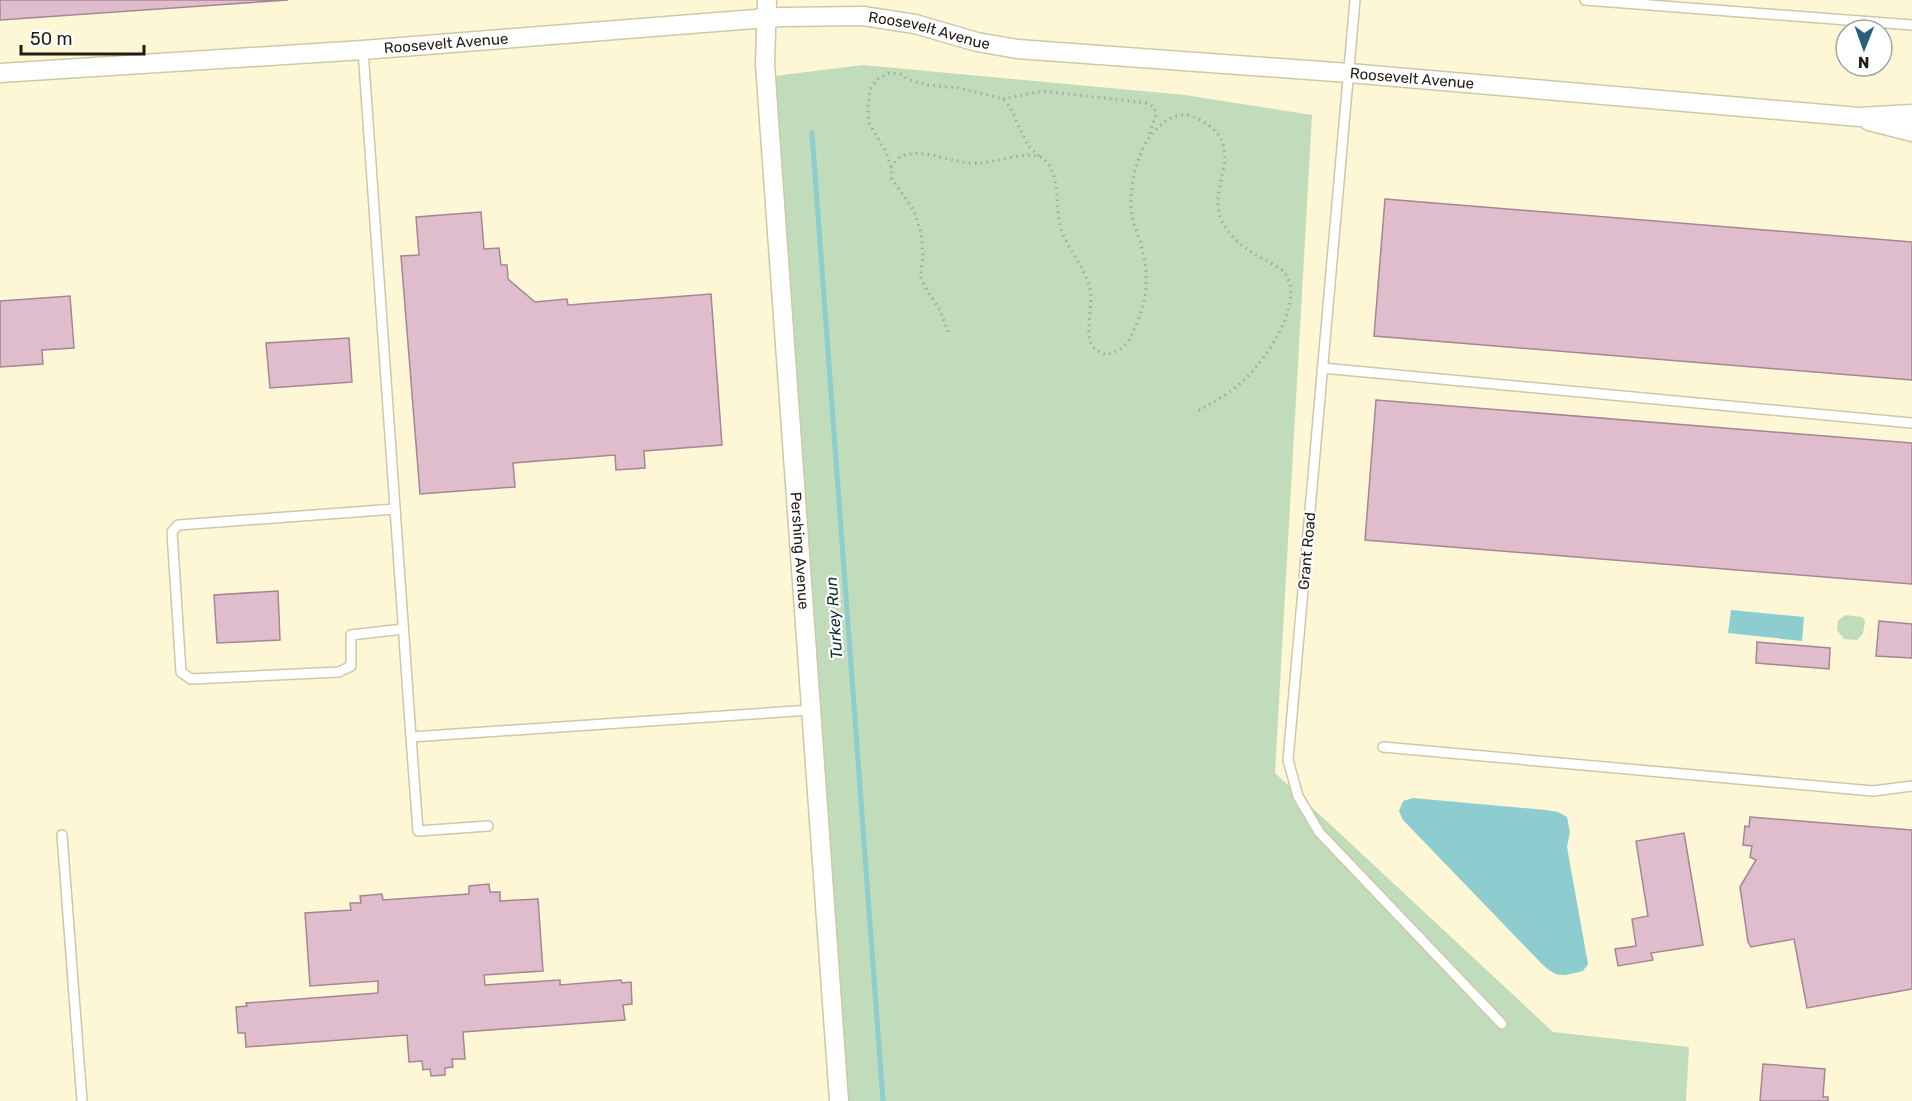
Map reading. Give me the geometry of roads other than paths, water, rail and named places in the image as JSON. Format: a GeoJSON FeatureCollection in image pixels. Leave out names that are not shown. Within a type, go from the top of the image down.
{"type":"FeatureCollection","features":[{"type":"Feature","properties":{"kind":"street","name":"Roosevelt Avenue"},"geometry":{"type":"LineString","coordinates":[[0,73],[363,50],[767,9],[863,16],[915,24],[977,42],[1017,49],[1349,73],[1859,117],[1912,114]]}},
{"type":"Feature","properties":{"kind":"street","name":"Pershing Avenue"},"geometry":{"type":"LineString","coordinates":[[767,9],[765,64],[839,1101]]}},
{"type":"Feature","properties":{"kind":"street","name":"Roosevelt Avenue"},"geometry":{"type":"LineString","coordinates":[[1859,117],[1912,132]]}},
{"type":"Feature","properties":{"kind":"lane","name":"Grant Road"},"geometry":{"type":"LineString","coordinates":[[1355,0],[1288,760],[1298,796],[1319,832],[1502,1024]]}},
{"type":"Feature","properties":{"kind":"lane"},"geometry":{"type":"LineString","coordinates":[[1585,0],[1912,26]]}},
{"type":"Feature","properties":{"kind":"lane"},"geometry":{"type":"LineString","coordinates":[[363,50],[418,831],[488,826]]}},
{"type":"Feature","properties":{"kind":"lane"},"geometry":{"type":"LineString","coordinates":[[1322,368],[1912,423]]}},
{"type":"Feature","properties":{"kind":"lane"},"geometry":{"type":"LineString","coordinates":[[395,509],[178,525],[172,532],[180,672],[191,679],[339,672],[351,666],[351,635],[403,629]]}},
{"type":"Feature","properties":{"kind":"lane"},"geometry":{"type":"LineString","coordinates":[[411,737],[811,710]]}},
{"type":"Feature","properties":{"kind":"lane"},"geometry":{"type":"LineString","coordinates":[[1383,747],[1873,791],[1912,786]]}},
{"type":"Feature","properties":{"kind":"lane"},"geometry":{"type":"LineString","coordinates":[[62,835],[82,1101]]}},
{"type":"Feature","properties":{"kind":"water"},"geometry":{"type":"Polygon","coordinates":[[[1731,610],[1804,617],[1802,641],[1728,633],[1731,610]]]}},
{"type":"Feature","properties":{"kind":"water"},"geometry":{"type":"Polygon","coordinates":[[[1413,798],[1546,810],[1558,812],[1567,817],[1570,832],[1567,847],[1588,964],[1583,971],[1560,975],[1551,972],[1541,963],[1403,820],[1399,811],[1403,801],[1413,798]]]}},
{"type":"Feature","properties":{"kind":"waterway","name":"Turkey Run"},"geometry":{"type":"LineString","coordinates":[[812,133],[883,1101]]}}]}
